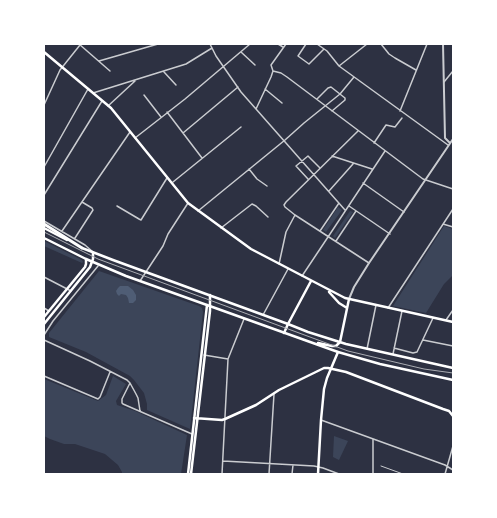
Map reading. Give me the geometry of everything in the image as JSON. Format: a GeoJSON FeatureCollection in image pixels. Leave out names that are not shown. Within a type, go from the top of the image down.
{"type":"FeatureCollection","features":[{"type":"Feature","properties":{"kind":"highway"},"geometry":{"type":"LineString","coordinates":[[44,224],[82,248]]}},
{"type":"Feature","properties":{"kind":"main road"},"geometry":{"type":"LineString","coordinates":[[44,52],[108,106],[188,203],[251,249],[327,290],[349,300],[453,322]]}},
{"type":"Feature","properties":{"kind":"main road"},"geometry":{"type":"LineString","coordinates":[[44,228],[93,253],[263,314],[308,332],[367,349],[453,368]]}},
{"type":"Feature","properties":{"kind":"main road"},"geometry":{"type":"LineString","coordinates":[[44,238],[86,259],[140,281],[338,352],[380,364],[453,380]]}},
{"type":"Feature","properties":{"kind":"main road"},"geometry":{"type":"LineString","coordinates":[[44,324],[90,268],[94,256],[93,253]]}},
{"type":"Feature","properties":{"kind":"main road"},"geometry":{"type":"LineString","coordinates":[[44,317],[85,267],[86,259]]}},
{"type":"Feature","properties":{"kind":"main road"},"geometry":{"type":"LineString","coordinates":[[284,333],[311,281]]}},
{"type":"Feature","properties":{"kind":"main road"},"geometry":{"type":"LineString","coordinates":[[327,290],[339,304],[347,308]]}},
{"type":"Feature","properties":{"kind":"main road"},"geometry":{"type":"LineString","coordinates":[[191,474],[194,418],[210,306],[210,295]]}},
{"type":"Feature","properties":{"kind":"main road"},"geometry":{"type":"LineString","coordinates":[[306,340],[336,346],[340,342],[349,300]]}},
{"type":"Feature","properties":{"kind":"main road"},"geometry":{"type":"LineString","coordinates":[[188,474],[198,419],[207,305]]}},
{"type":"Feature","properties":{"kind":"main road"},"geometry":{"type":"LineString","coordinates":[[318,474],[324,388],[338,352]]}},
{"type":"Feature","properties":{"kind":"main road"},"geometry":{"type":"LineString","coordinates":[[194,418],[225,419],[256,405],[274,392],[324,368],[331,368],[346,372],[449,412],[453,416]]}},
{"type":"Feature","properties":{"kind":"street"},"geometry":{"type":"LineString","coordinates":[[99,61],[158,44]]}},
{"type":"Feature","properties":{"kind":"street"},"geometry":{"type":"LineString","coordinates":[[210,44],[223,67],[256,109],[346,210]]}},
{"type":"Feature","properties":{"kind":"street"},"geometry":{"type":"LineString","coordinates":[[135,138],[185,99],[250,44]]}},
{"type":"Feature","properties":{"kind":"street"},"geometry":{"type":"LineString","coordinates":[[278,44],[283,48]]}},
{"type":"Feature","properties":{"kind":"street"},"geometry":{"type":"LineString","coordinates":[[256,109],[271,77],[273,71],[271,65],[286,44]]}},
{"type":"Feature","properties":{"kind":"street"},"geometry":{"type":"LineString","coordinates":[[306,44],[298,56],[309,64],[324,49]]}},
{"type":"Feature","properties":{"kind":"street"},"geometry":{"type":"LineString","coordinates":[[318,44],[340,66],[354,77],[400,111],[451,144]]}},
{"type":"Feature","properties":{"kind":"street"},"geometry":{"type":"LineString","coordinates":[[340,66],[367,44]]}},
{"type":"Feature","properties":{"kind":"street"},"geometry":{"type":"LineString","coordinates":[[381,44],[389,54],[416,70]]}},
{"type":"Feature","properties":{"kind":"street"},"geometry":{"type":"LineString","coordinates":[[400,111],[427,44]]}},
{"type":"Feature","properties":{"kind":"street"},"geometry":{"type":"LineString","coordinates":[[443,44],[445,138],[451,144]]}},
{"type":"Feature","properties":{"kind":"street"},"geometry":{"type":"LineString","coordinates":[[44,105],[62,67],[79,45],[110,71]]}},
{"type":"Feature","properties":{"kind":"street"},"geometry":{"type":"LineString","coordinates":[[94,93],[186,64],[212,48]]}},
{"type":"Feature","properties":{"kind":"street"},"geometry":{"type":"LineString","coordinates":[[241,52],[255,65]]}},
{"type":"Feature","properties":{"kind":"street"},"geometry":{"type":"LineString","coordinates":[[273,71],[281,73],[287,77],[420,177],[453,189]]}},
{"type":"Feature","properties":{"kind":"street"},"geometry":{"type":"LineString","coordinates":[[444,83],[453,71]]}},
{"type":"Feature","properties":{"kind":"street"},"geometry":{"type":"LineString","coordinates":[[164,72],[176,85]]}},
{"type":"Feature","properties":{"kind":"street"},"geometry":{"type":"LineString","coordinates":[[198,211],[340,94],[354,77]]}},
{"type":"Feature","properties":{"kind":"street"},"geometry":{"type":"LineString","coordinates":[[108,106],[136,81]]}},
{"type":"Feature","properties":{"kind":"street"},"geometry":{"type":"LineString","coordinates":[[183,133],[238,87]]}},
{"type":"Feature","properties":{"kind":"street"},"geometry":{"type":"LineString","coordinates":[[316,99],[330,87],[346,99],[332,111]]}},
{"type":"Feature","properties":{"kind":"street"},"geometry":{"type":"LineString","coordinates":[[44,166],[88,89]]}},
{"type":"Feature","properties":{"kind":"street"},"geometry":{"type":"LineString","coordinates":[[265,89],[282,103]]}},
{"type":"Feature","properties":{"kind":"street"},"geometry":{"type":"LineString","coordinates":[[144,95],[161,117]]}},
{"type":"Feature","properties":{"kind":"street"},"geometry":{"type":"LineString","coordinates":[[44,195],[102,101]]}},
{"type":"Feature","properties":{"kind":"street"},"geometry":{"type":"LineString","coordinates":[[167,112],[202,158]]}},
{"type":"Feature","properties":{"kind":"street"},"geometry":{"type":"LineString","coordinates":[[374,143],[386,125],[394,127],[402,118]]}},
{"type":"Feature","properties":{"kind":"street"},"geometry":{"type":"LineString","coordinates":[[171,183],[241,127]]}},
{"type":"Feature","properties":{"kind":"street"},"geometry":{"type":"LineString","coordinates":[[358,131],[284,205],[295,215],[370,263]]}},
{"type":"Feature","properties":{"kind":"street"},"geometry":{"type":"LineString","coordinates":[[62,231],[130,132]]}},
{"type":"Feature","properties":{"kind":"street"},"geometry":{"type":"LineString","coordinates":[[349,300],[354,287],[453,139]]}},
{"type":"Feature","properties":{"kind":"street"},"geometry":{"type":"LineString","coordinates":[[302,276],[385,151]]}},
{"type":"Feature","properties":{"kind":"street"},"geometry":{"type":"LineString","coordinates":[[308,180],[296,166],[308,156],[320,168]]}},
{"type":"Feature","properties":{"kind":"street"},"geometry":{"type":"LineString","coordinates":[[332,156],[373,169]]}},
{"type":"Feature","properties":{"kind":"street"},"geometry":{"type":"LineString","coordinates":[[329,191],[353,163]]}},
{"type":"Feature","properties":{"kind":"street"},"geometry":{"type":"LineString","coordinates":[[249,169],[267,186]]}},
{"type":"Feature","properties":{"kind":"street"},"geometry":{"type":"LineString","coordinates":[[117,206],[141,220],[167,178]]}},
{"type":"Feature","properties":{"kind":"street"},"geometry":{"type":"LineString","coordinates":[[363,183],[404,212]]}},
{"type":"Feature","properties":{"kind":"street"},"geometry":{"type":"LineString","coordinates":[[75,238],[93,210],[82,202]]}},
{"type":"Feature","properties":{"kind":"street"},"geometry":{"type":"LineString","coordinates":[[140,281],[163,246],[168,234],[188,203]]}},
{"type":"Feature","properties":{"kind":"street"},"geometry":{"type":"LineString","coordinates":[[320,231],[339,203]]}},
{"type":"Feature","properties":{"kind":"street"},"geometry":{"type":"LineString","coordinates":[[221,228],[252,204],[268,217]]}},
{"type":"Feature","properties":{"kind":"street"},"geometry":{"type":"LineString","coordinates":[[348,205],[390,234]]}},
{"type":"Feature","properties":{"kind":"street"},"geometry":{"type":"LineString","coordinates":[[388,308],[453,209]]}},
{"type":"Feature","properties":{"kind":"street"},"geometry":{"type":"LineString","coordinates":[[336,242],[356,211]]}},
{"type":"Feature","properties":{"kind":"street"},"geometry":{"type":"LineString","coordinates":[[279,264],[286,232],[295,215]]}},
{"type":"Feature","properties":{"kind":"street"},"geometry":{"type":"LineString","coordinates":[[44,220],[75,238],[92,250],[93,253]]}},
{"type":"Feature","properties":{"kind":"street"},"geometry":{"type":"LineString","coordinates":[[443,224],[453,227]]}},
{"type":"Feature","properties":{"kind":"street"},"geometry":{"type":"LineString","coordinates":[[44,335],[53,321],[99,264]]}},
{"type":"Feature","properties":{"kind":"street"},"geometry":{"type":"LineString","coordinates":[[263,314],[288,269]]}},
{"type":"Feature","properties":{"kind":"street"},"geometry":{"type":"LineString","coordinates":[[44,277],[67,288],[70,291]]}},
{"type":"Feature","properties":{"kind":"street"},"geometry":{"type":"LineString","coordinates":[[367,349],[376,306]]}},
{"type":"Feature","properties":{"kind":"street"},"geometry":{"type":"LineString","coordinates":[[44,308],[49,311]]}},
{"type":"Feature","properties":{"kind":"street"},"geometry":{"type":"LineString","coordinates":[[446,320],[453,310]]}},
{"type":"Feature","properties":{"kind":"street"},"geometry":{"type":"LineString","coordinates":[[393,354],[402,311]]}},
{"type":"Feature","properties":{"kind":"street"},"geometry":{"type":"LineString","coordinates":[[222,474],[228,359],[244,318]]}},
{"type":"Feature","properties":{"kind":"street"},"geometry":{"type":"LineString","coordinates":[[394,348],[416,353],[419,350],[433,318]]}},
{"type":"Feature","properties":{"kind":"street"},"geometry":{"type":"LineString","coordinates":[[44,340],[127,380],[136,394],[140,411]]}},
{"type":"Feature","properties":{"kind":"street"},"geometry":{"type":"LineString","coordinates":[[423,340],[452,346]]}},
{"type":"Feature","properties":{"kind":"street"},"geometry":{"type":"LineString","coordinates":[[203,355],[228,359]]}},
{"type":"Feature","properties":{"kind":"street"},"geometry":{"type":"LineString","coordinates":[[44,376],[98,399],[110,372]]}},
{"type":"Feature","properties":{"kind":"street"},"geometry":{"type":"LineString","coordinates":[[130,383],[122,399],[122,403],[194,435]]}},
{"type":"Feature","properties":{"kind":"street"},"geometry":{"type":"LineString","coordinates":[[269,474],[274,392]]}},
{"type":"Feature","properties":{"kind":"street"},"geometry":{"type":"LineString","coordinates":[[449,412],[453,413]]}},
{"type":"Feature","properties":{"kind":"street"},"geometry":{"type":"LineString","coordinates":[[322,420],[448,466],[453,470]]}},
{"type":"Feature","properties":{"kind":"street"},"geometry":{"type":"LineString","coordinates":[[373,439],[373,474]]}},
{"type":"Feature","properties":{"kind":"street"},"geometry":{"type":"LineString","coordinates":[[445,474],[453,446]]}},
{"type":"Feature","properties":{"kind":"street"},"geometry":{"type":"LineString","coordinates":[[223,461],[319,467],[339,474]]}},
{"type":"Feature","properties":{"kind":"street"},"geometry":{"type":"LineString","coordinates":[[292,465],[292,474]]}},
{"type":"Feature","properties":{"kind":"lane"},"geometry":{"type":"LineString","coordinates":[[381,466],[404,474]]}},
{"type":"Feature","properties":{"kind":"shaded area"},"geometry":{"type":"Polygon","coordinates":[[[338,207],[342,210],[326,232],[323,230],[338,207]]]}},
{"type":"Feature","properties":{"kind":"shaded area"},"geometry":{"type":"Polygon","coordinates":[[[350,211],[353,212],[335,238],[333,236],[350,211]]]}},
{"type":"Feature","properties":{"kind":"shaded area"},"geometry":{"type":"Polygon","coordinates":[[[444,226],[453,229],[453,275],[444,284],[426,313],[393,306],[444,226]]]}},
{"type":"Feature","properties":{"kind":"shaded area"},"geometry":{"type":"Polygon","coordinates":[[[44,241],[82,260],[83,262],[82,263],[44,246],[44,241]]]}},
{"type":"Feature","properties":{"kind":"shaded area"},"geometry":{"type":"Polygon","coordinates":[[[99,271],[202,308],[203,312],[190,429],[147,410],[144,393],[130,376],[86,352],[49,337],[49,333],[99,271]]]}},
{"type":"Feature","properties":{"kind":"shaded area"},"geometry":{"type":"Polygon","coordinates":[[[120,286],[128,286],[133,290],[136,295],[136,300],[133,303],[129,303],[126,295],[121,294],[119,296],[117,294],[116,291],[120,286]]]}},
{"type":"Feature","properties":{"kind":"shaded area"},"geometry":{"type":"Polygon","coordinates":[[[113,376],[126,384],[116,401],[117,405],[135,411],[187,435],[181,474],[122,474],[118,465],[105,454],[75,444],[64,444],[44,436],[44,379],[98,401],[106,395],[113,376]]]}},
{"type":"Feature","properties":{"kind":"shaded area"},"geometry":{"type":"Polygon","coordinates":[[[334,436],[348,441],[339,460],[333,457],[334,436]]]}},
{"type":"Feature","properties":{"kind":"railway"},"geometry":{"type":"LineString","coordinates":[[44,232],[98,259],[348,351],[424,369],[453,373]]}}]}
